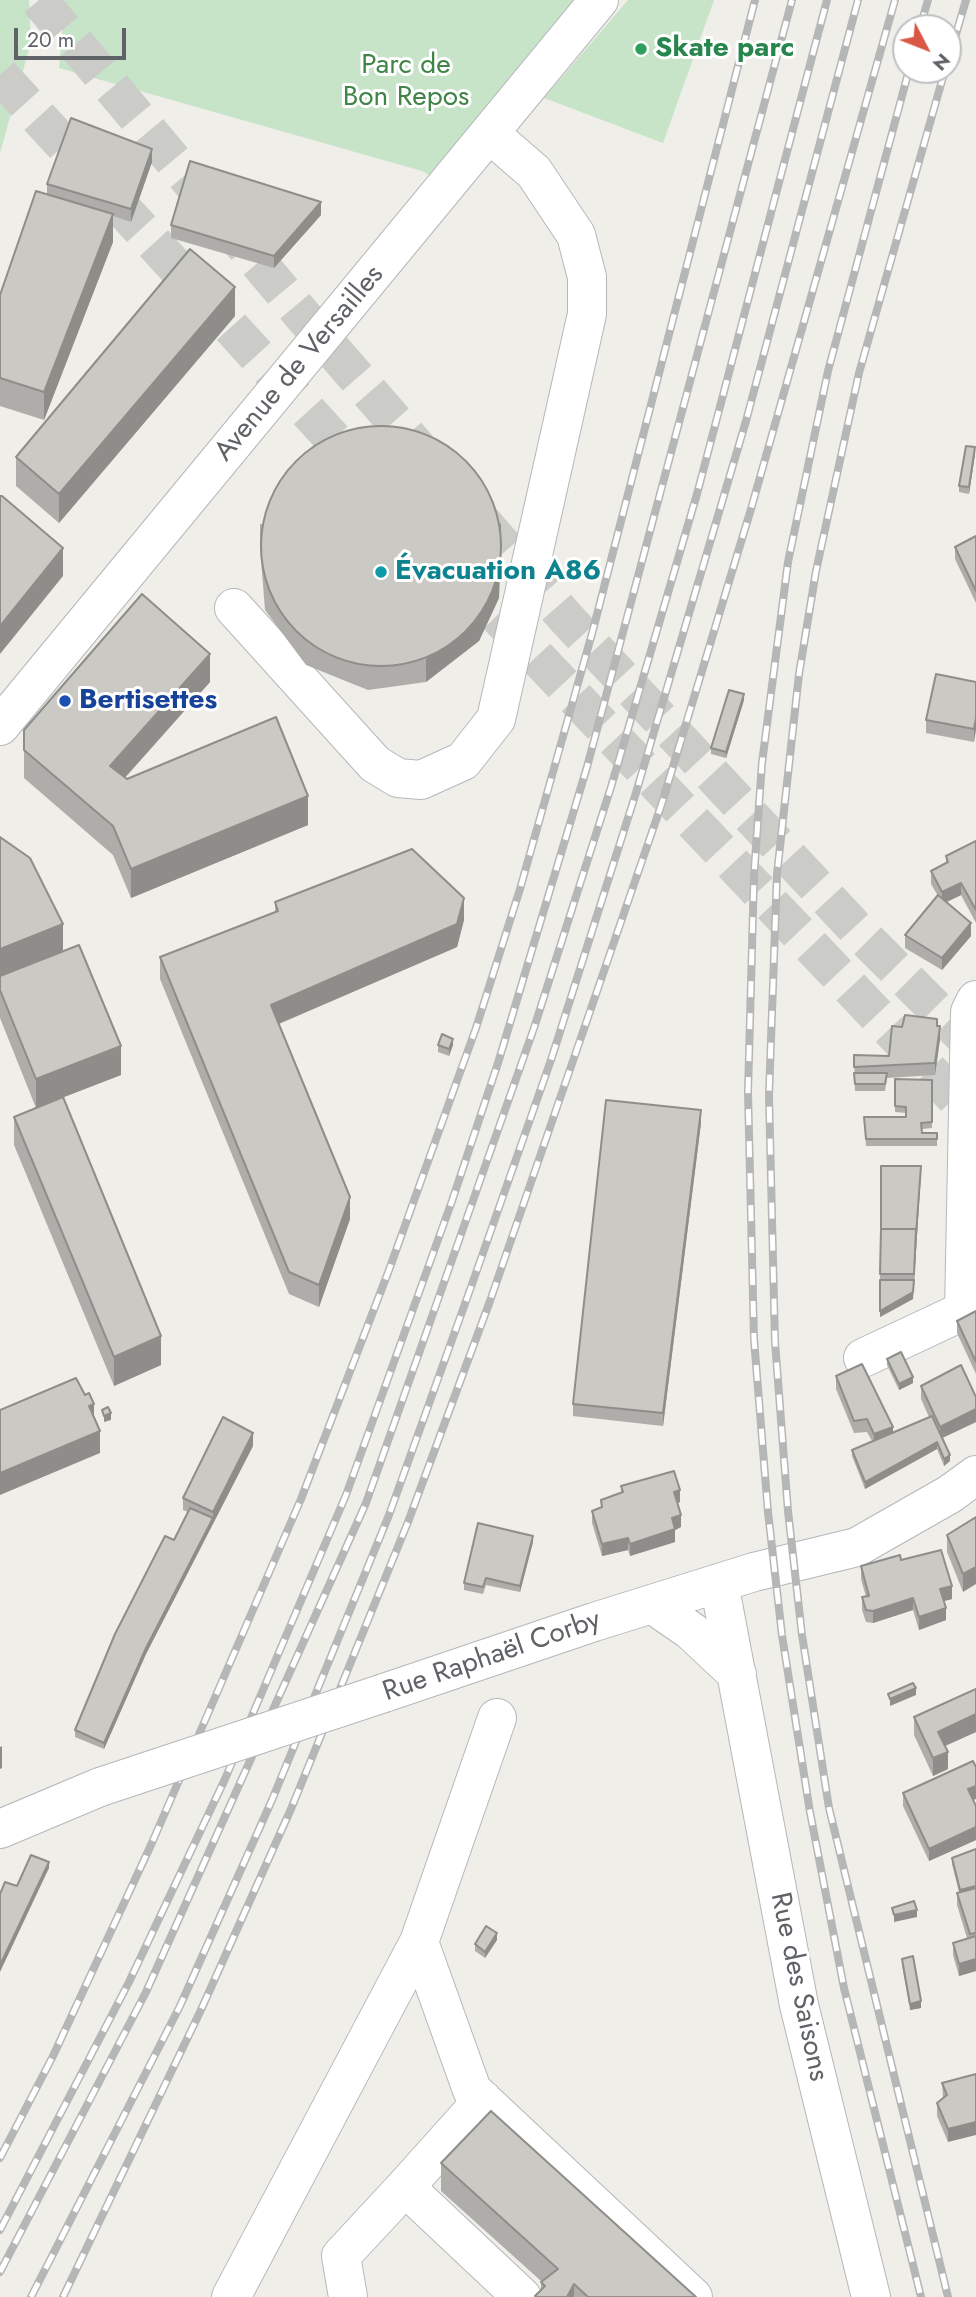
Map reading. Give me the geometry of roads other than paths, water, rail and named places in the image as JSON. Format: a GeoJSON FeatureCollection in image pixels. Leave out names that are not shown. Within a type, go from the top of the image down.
{"type":"FeatureCollection","features":[{"type":"Feature","properties":{"kind":"street","name":"Avenue de Versailles"},"geometry":{"type":"LineString","coordinates":[[0,726],[599,0]]}},
{"type":"Feature","properties":{"kind":"street"},"geometry":{"type":"LineString","coordinates":[[234,608],[374,764],[398,778],[421,780],[463,761],[496,719],[587,314],[587,289],[576,235],[534,173],[490,134]]}},
{"type":"Feature","properties":{"kind":"street"},"geometry":{"type":"LineString","coordinates":[[863,1358],[970,1308],[970,1012],[976,1000]]}},
{"type":"Feature","properties":{"kind":"street","name":"Rue Raphaël Corby"},"geometry":{"type":"LineString","coordinates":[[0,1829],[100,1787],[594,1622],[875,1539],[950,1494],[976,1475]]}},
{"type":"Feature","properties":{"kind":"street","name":"Rue des Saisons"},"geometry":{"type":"LineString","coordinates":[[719,1583],[799,2006],[871,2297]]}},
{"type":"Feature","properties":{"kind":"street"},"geometry":{"type":"LineString","coordinates":[[652,1604],[691,1631],[737,1674]]}},
{"type":"Feature","properties":{"kind":"street"},"geometry":{"type":"LineString","coordinates":[[232,2297],[419,1942],[497,1718]]}},
{"type":"Feature","properties":{"kind":"street"},"geometry":{"type":"LineString","coordinates":[[419,1942],[472,2090],[693,2297]]}},
{"type":"Feature","properties":{"kind":"street"},"geometry":{"type":"LineString","coordinates":[[348,2297],[341,2256],[483,2100]]}},
{"type":"Feature","properties":{"kind":"street"},"geometry":{"type":"LineString","coordinates":[[405,2187],[522,2297]]}},
{"type":"Feature","properties":{"kind":"tunnel"},"geometry":{"type":"LineString","coordinates":[[39,0],[303,316],[566,618],[858,931],[976,1049]]}},
{"type":"Feature","properties":{"kind":"tunnel"},"geometry":{"type":"LineString","coordinates":[[0,75],[367,476]]}},
{"type":"Feature","properties":{"kind":"tunnel"},"geometry":{"type":"LineString","coordinates":[[458,574],[976,1120]]}},
{"type":"Feature","properties":{"kind":"railway"},"geometry":{"type":"LineString","coordinates":[[0,2158],[53,2056],[151,1845],[301,1499],[389,1270],[476,1028],[520,889],[593,630],[755,0]]}},
{"type":"Feature","properties":{"kind":"railway"},"geometry":{"type":"LineString","coordinates":[[0,2230],[129,1982],[225,1779],[346,1495],[452,1201],[498,1063],[587,767],[792,0]]}},
{"type":"Feature","properties":{"kind":"railway"},"geometry":{"type":"LineString","coordinates":[[0,2272],[146,1992],[366,1503],[534,1028],[611,787],[697,494],[827,0]]}},
{"type":"Feature","properties":{"kind":"railway"},"geometry":{"type":"LineString","coordinates":[[31,2297],[180,2006],[272,1800],[389,1515],[551,1060],[635,796],[746,421],[858,0]]}},
{"type":"Feature","properties":{"kind":"railway"},"geometry":{"type":"LineString","coordinates":[[63,2297],[200,2012],[291,1809],[408,1522],[490,1301],[662,803],[751,509],[895,0]]}},
{"type":"Feature","properties":{"kind":"railway"},"geometry":{"type":"LineString","coordinates":[[924,14],[928,0]]}},
{"type":"Feature","properties":{"kind":"railway"},"geometry":{"type":"LineString","coordinates":[[962,14],[966,0]]}},
{"type":"Feature","properties":{"kind":"railway"},"geometry":{"type":"LineString","coordinates":[[905,84],[828,371],[788,562],[762,763],[754,875],[748,1092],[754,1339],[768,1512],[782,1635],[810,1812],[844,1988],[921,2297]]}},
{"type":"Feature","properties":{"kind":"railway"},"geometry":{"type":"LineString","coordinates":[[941,84],[859,373],[816,571],[799,674],[777,874],[769,1095],[775,1342],[788,1511],[802,1635],[829,1808],[948,2297]]}},
{"type":"Feature","properties":{"kind":"place","name":"Skate parc"},"geometry":{"type":"Point","coordinates":[641,49]}},
{"type":"Feature","properties":{"kind":"place","name":"Évacuation A86"},"geometry":{"type":"Point","coordinates":[381,572]}},
{"type":"Feature","properties":{"kind":"place","name":"Bertisettes"},"geometry":{"type":"Point","coordinates":[65,701]}},
{"type":"Feature","properties":{"kind":"park label","name":"Parc de Bon Repos"},"geometry":{"type":"Point","coordinates":[406,82]}}]}
